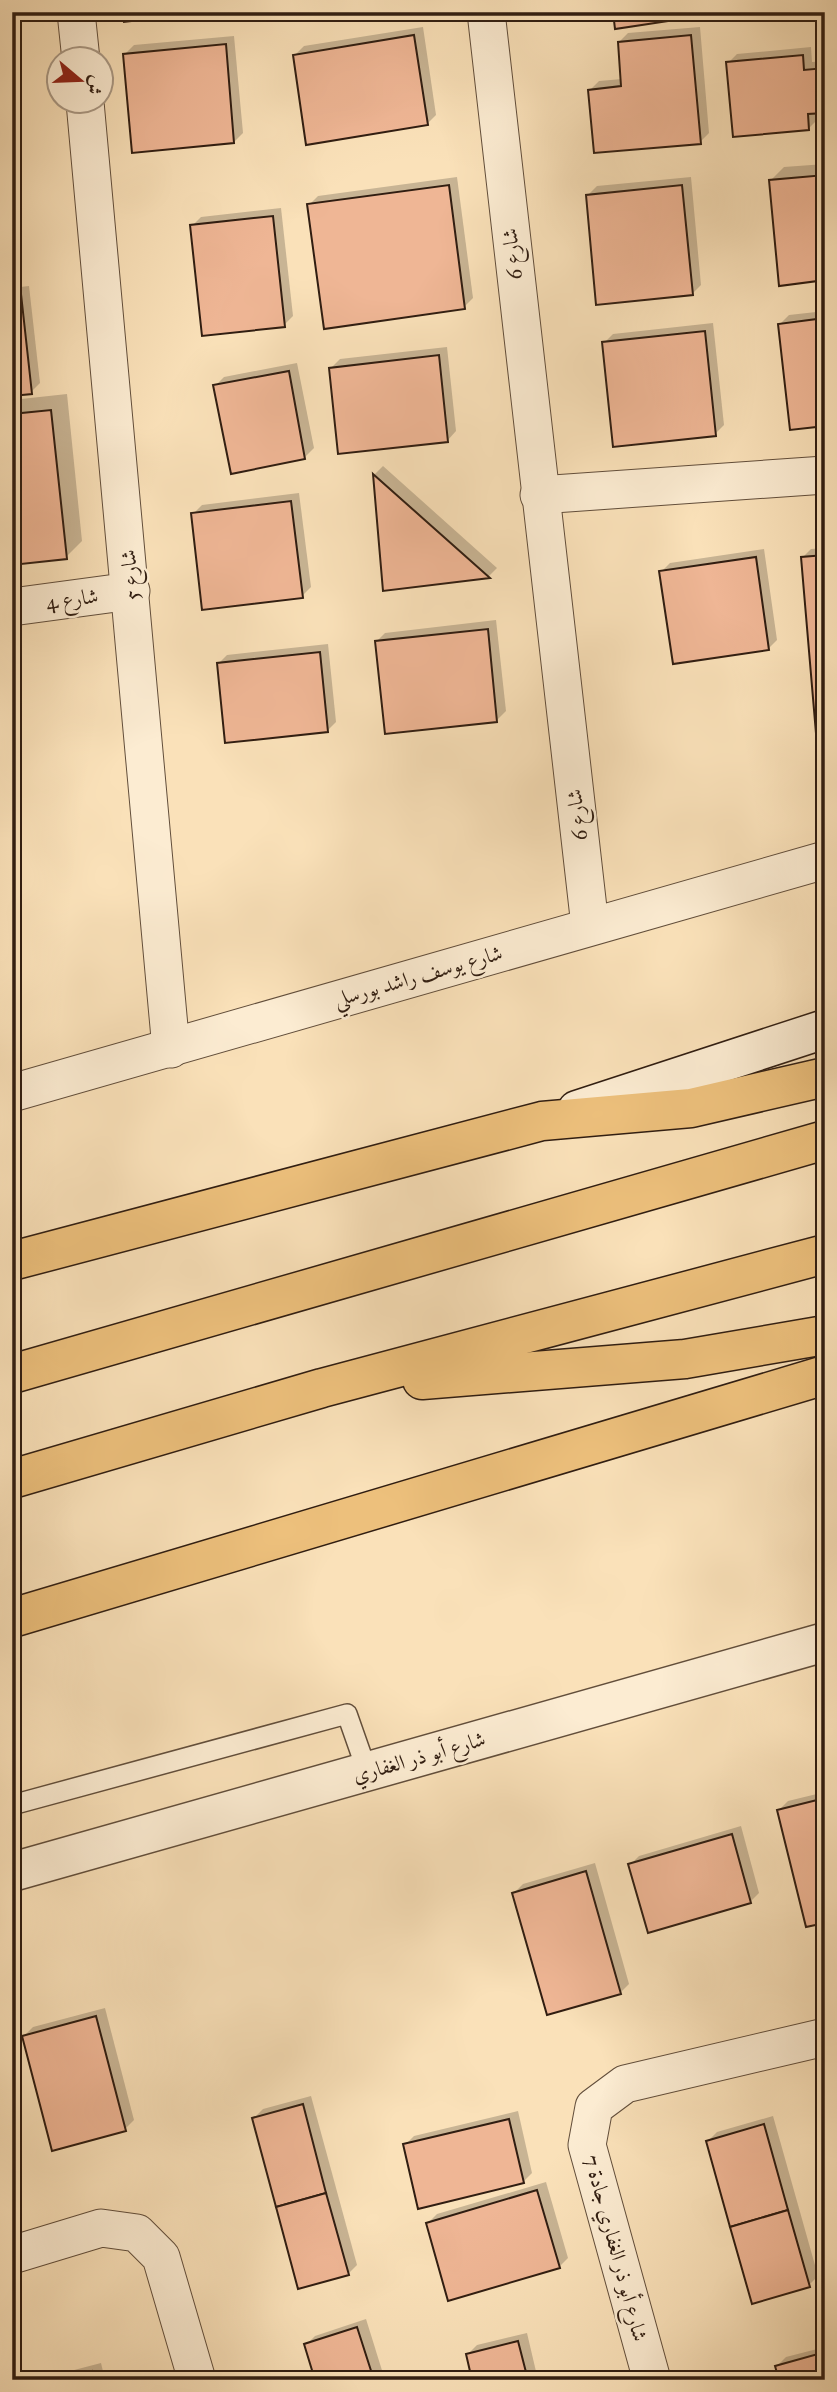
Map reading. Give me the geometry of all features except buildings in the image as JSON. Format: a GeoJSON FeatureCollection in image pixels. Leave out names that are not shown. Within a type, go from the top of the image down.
{"type":"FeatureCollection","features":[{"type":"Feature","properties":{"kind":"highway"},"geometry":{"type":"LineString","coordinates":[[12,1261],[542,1121],[691,1108],[825,1077]]}},
{"type":"Feature","properties":{"kind":"highway"},"geometry":{"type":"LineString","coordinates":[[12,1374],[825,1140]]}},
{"type":"Feature","properties":{"kind":"highway"},"geometry":{"type":"LineString","coordinates":[[12,1479],[322,1388],[825,1254]]}},
{"type":"Feature","properties":{"kind":"highway"},"geometry":{"type":"LineString","coordinates":[[322,1388],[684,1359],[825,1335]]}},
{"type":"Feature","properties":{"kind":"highway"},"geometry":{"type":"LineString","coordinates":[[12,1618],[825,1375]]}},
{"type":"Feature","properties":{"kind":"street"},"geometry":{"type":"LineString","coordinates":[[76,12],[79,46]]}},
{"type":"Feature","properties":{"kind":"street","name":"شارع 6"},"geometry":{"type":"LineString","coordinates":[[486,12],[590,926]]}},
{"type":"Feature","properties":{"kind":"street","name":"شارع 5"},"geometry":{"type":"LineString","coordinates":[[86,116],[171,1049]]}},
{"type":"Feature","properties":{"kind":"street"},"geometry":{"type":"LineString","coordinates":[[539,495],[825,475]]}},
{"type":"Feature","properties":{"kind":"street","name":"شارع 4"},"geometry":{"type":"LineString","coordinates":[[12,607],[131,591]]}},
{"type":"Feature","properties":{"kind":"street","name":"شارع يوسف راشد بورسلي"},"geometry":{"type":"LineString","coordinates":[[12,1093],[825,860]]}},
{"type":"Feature","properties":{"kind":"street"},"geometry":{"type":"LineString","coordinates":[[542,1121],[825,1029]]}},
{"type":"Feature","properties":{"kind":"street","name":"شارع أبو ذر الغفاري"},"geometry":{"type":"LineString","coordinates":[[12,1872],[825,1642]]}},
{"type":"Feature","properties":{"kind":"street","name":"شارع أبو ذر الغفاري جادة 7"},"geometry":{"type":"LineString","coordinates":[[652,2380],[587,2145],[594,2107],[625,2084],[825,2037]]}},
{"type":"Feature","properties":{"kind":"street"},"geometry":{"type":"LineString","coordinates":[[12,2255],[101,2228],[137,2233],[161,2257],[197,2380]]}},
{"type":"Feature","properties":{"kind":"lane"},"geometry":{"type":"LineString","coordinates":[[12,1805],[347,1714],[367,1771]]}}]}
